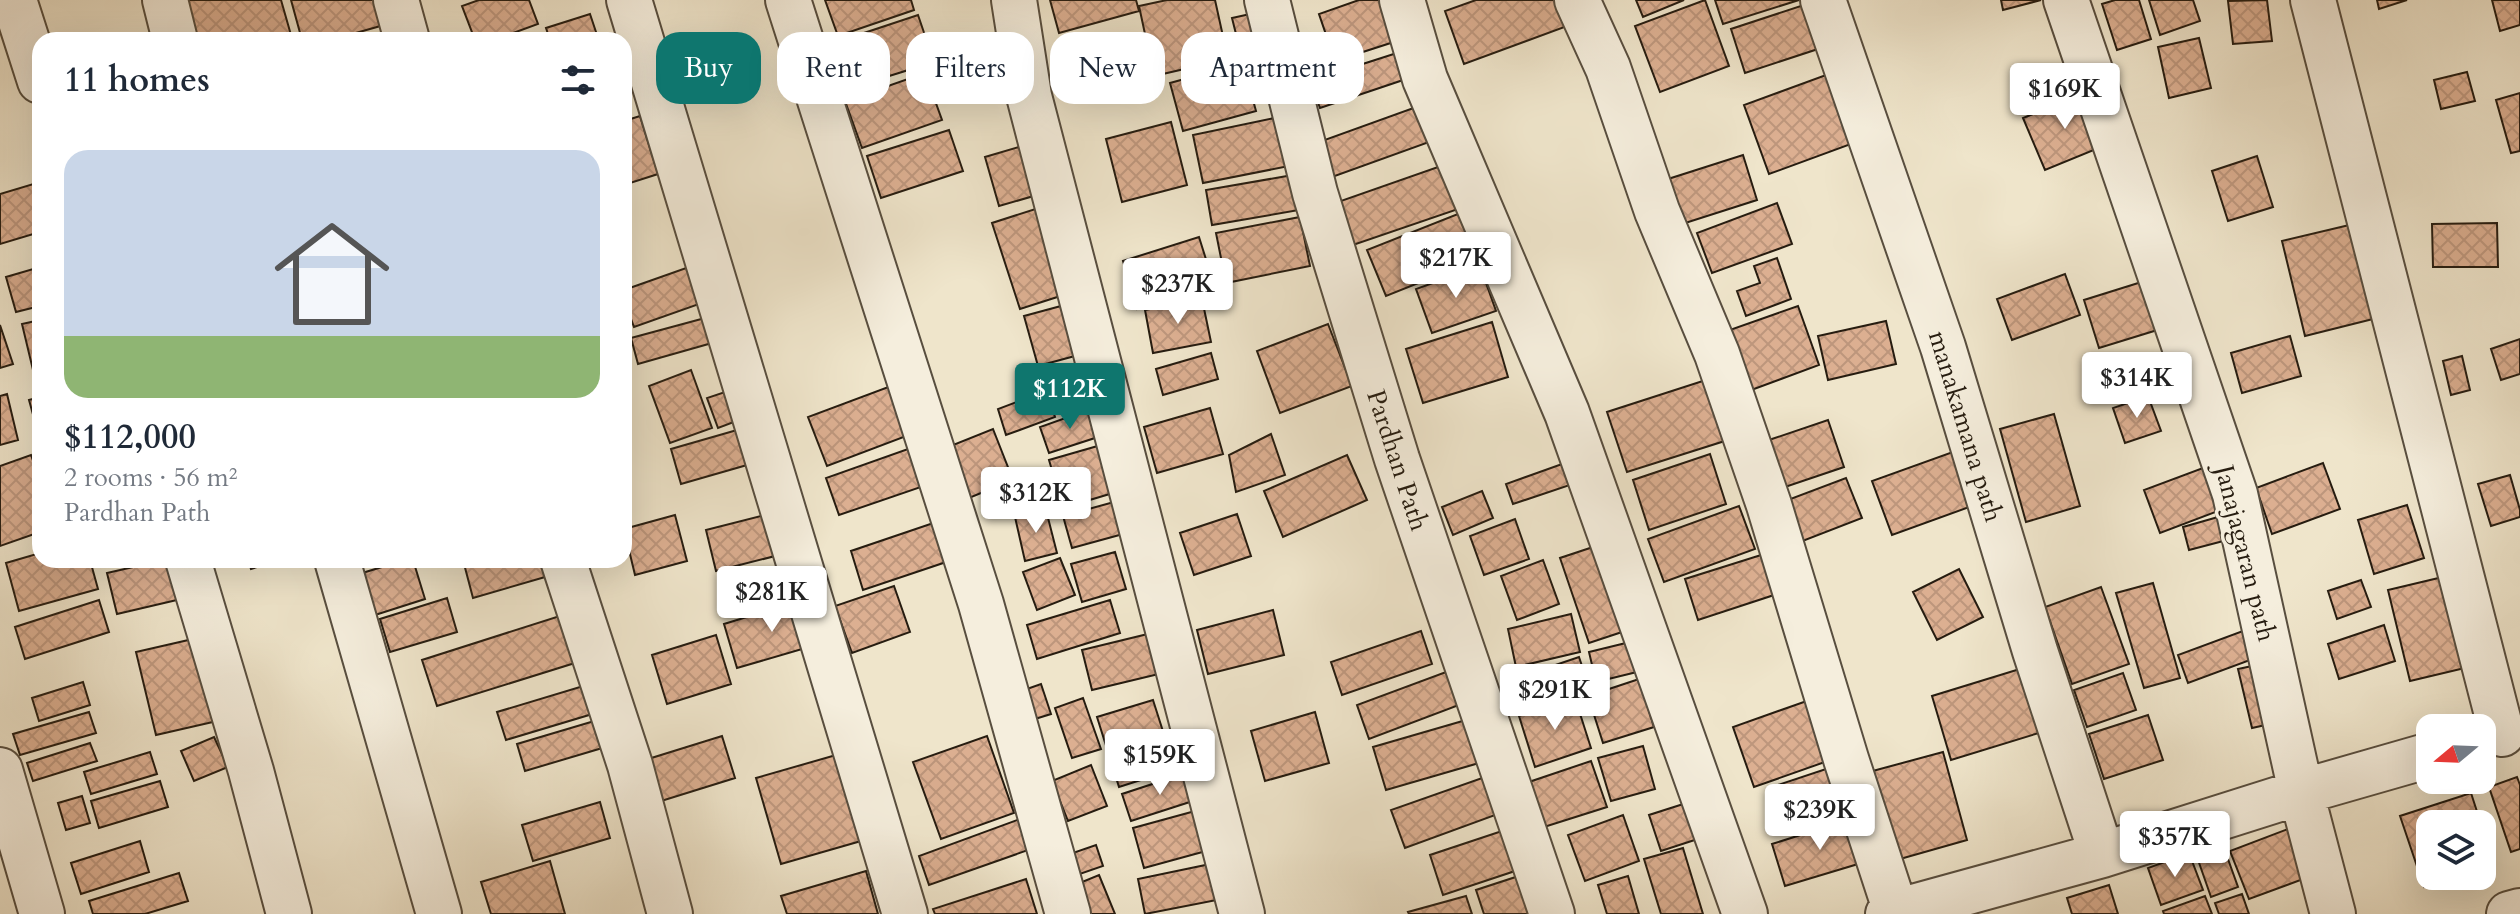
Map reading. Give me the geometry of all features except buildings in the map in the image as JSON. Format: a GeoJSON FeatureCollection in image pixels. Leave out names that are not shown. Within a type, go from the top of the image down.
{"type":"FeatureCollection","features":[{"type":"Feature","properties":{"kind":"street"},"geometry":{"type":"LineString","coordinates":[[14,0],[32,56]]}},
{"type":"Feature","properties":{"kind":"street"},"geometry":{"type":"LineString","coordinates":[[165,0],[173,32]]}},
{"type":"Feature","properties":{"kind":"street"},"geometry":{"type":"LineString","coordinates":[[396,0],[405,32]]}},
{"type":"Feature","properties":{"kind":"street"},"geometry":{"type":"LineString","coordinates":[[629,0],[905,914]]}},
{"type":"Feature","properties":{"kind":"street"},"geometry":{"type":"LineString","coordinates":[[788,0],[981,604],[1068,914]]}},
{"type":"Feature","properties":{"kind":"street"},"geometry":{"type":"LineString","coordinates":[[1014,0],[1029,96],[1242,914]]}},
{"type":"Feature","properties":{"kind":"street","name":"Pardhan Path"},"geometry":{"type":"LineString","coordinates":[[1267,0],[1315,193],[1397,459],[1552,914]]}},
{"type":"Feature","properties":{"kind":"street"},"geometry":{"type":"LineString","coordinates":[[1402,0],[1425,79],[1567,413],[1745,914]]}},
{"type":"Feature","properties":{"kind":"street"},"geometry":{"type":"LineString","coordinates":[[1577,0],[1608,68],[1657,211],[1727,385],[1769,505],[1892,913],[2102,855],[2416,759]]}},
{"type":"Feature","properties":{"kind":"street","name":"manakamana path"},"geometry":{"type":"LineString","coordinates":[[1823,0],[1943,347],[2035,651],[2102,855]]}},
{"type":"Feature","properties":{"kind":"street","name":"Janajagaran path"},"geometry":{"type":"LineString","coordinates":[[2066,0],[2235,494],[2301,792],[2333,914]]}},
{"type":"Feature","properties":{"kind":"street"},"geometry":{"type":"LineString","coordinates":[[2313,0],[2501,735]]}},
{"type":"Feature","properties":{"kind":"street"},"geometry":{"type":"LineString","coordinates":[[190,568],[251,771],[289,914]]}},
{"type":"Feature","properties":{"kind":"street"},"geometry":{"type":"LineString","coordinates":[[339,568],[439,914]]}},
{"type":"Feature","properties":{"kind":"street"},"geometry":{"type":"LineString","coordinates":[[566,568],[630,765],[670,914]]}},
{"type":"Feature","properties":{"kind":"street"},"geometry":{"type":"LineString","coordinates":[[0,770],[42,914]]}},
{"type":"Feature","properties":{"kind":"street"},"geometry":{"type":"LineString","coordinates":[[2509,914],[2520,911]]}}]}
